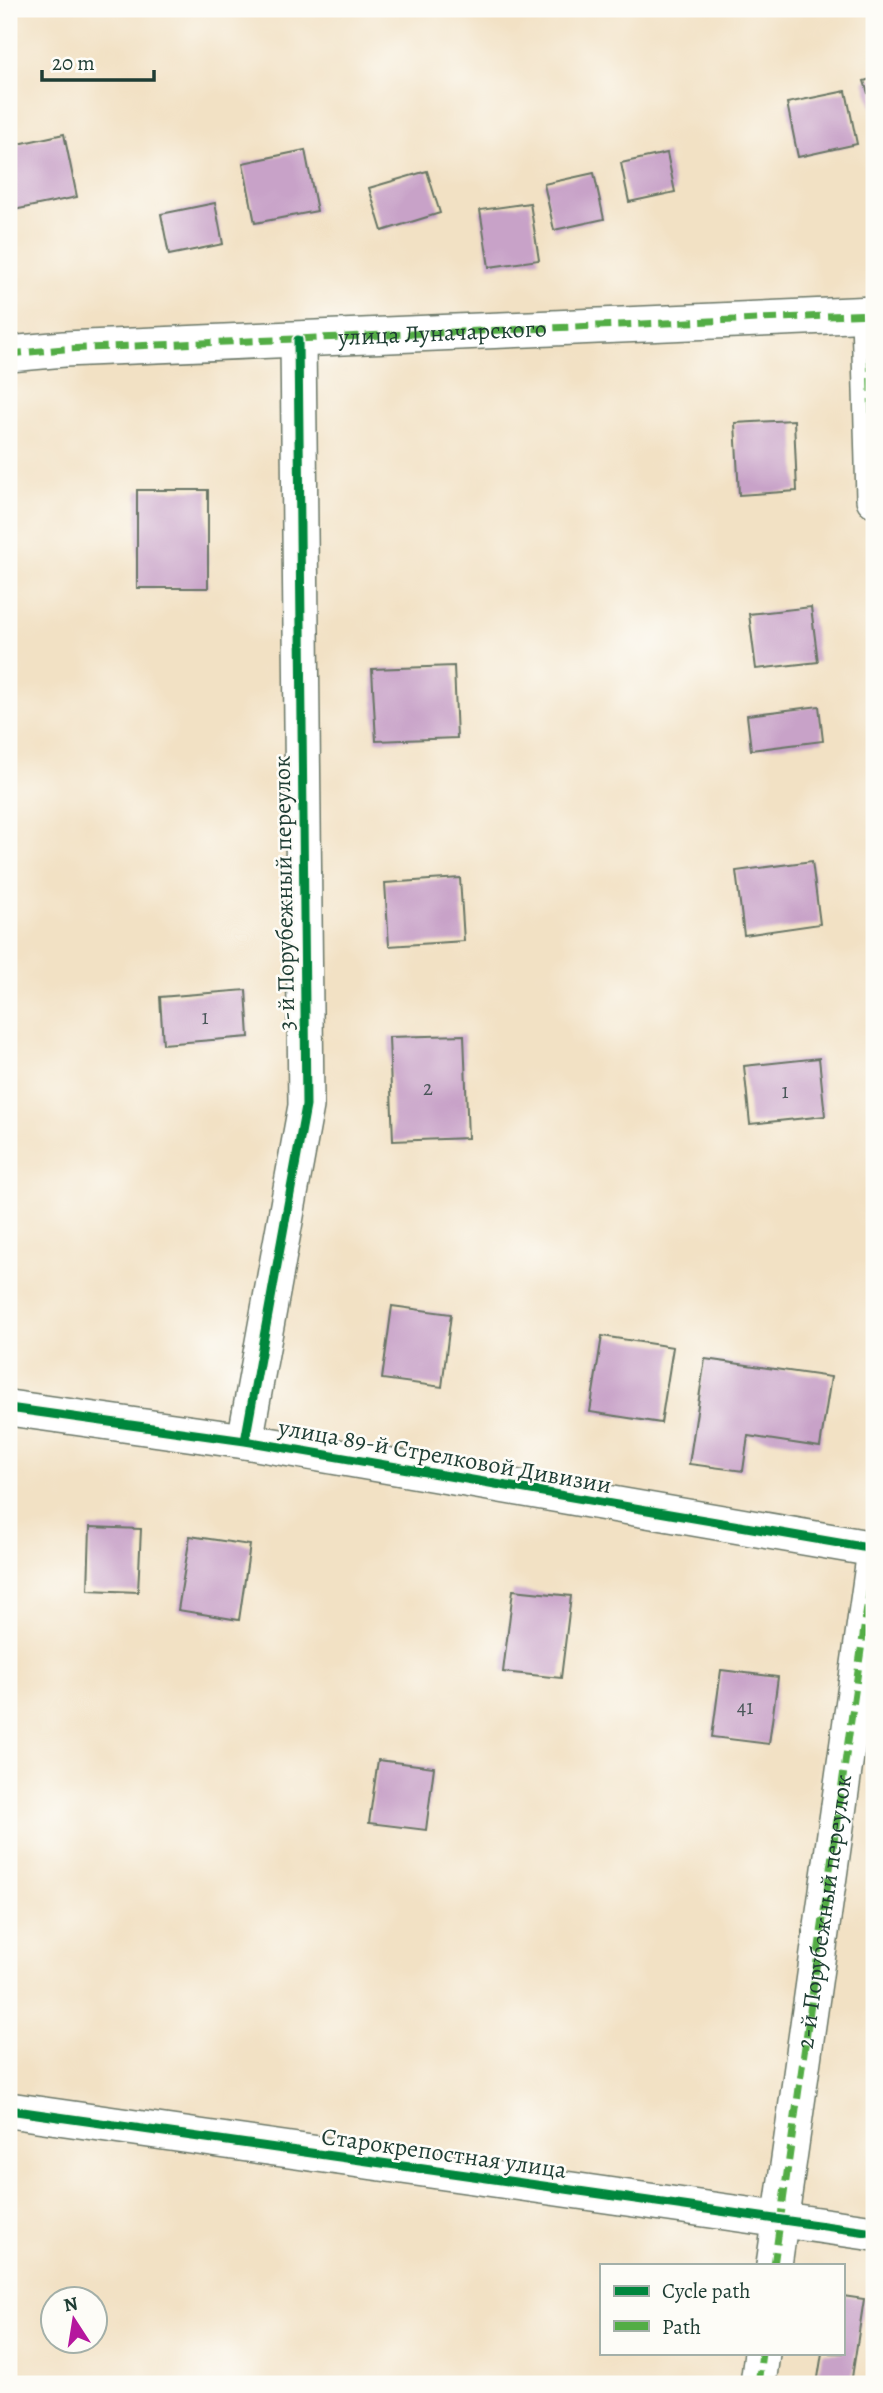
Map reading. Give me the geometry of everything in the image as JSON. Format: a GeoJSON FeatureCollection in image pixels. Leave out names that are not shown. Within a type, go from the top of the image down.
{"type":"FeatureCollection","features":[{"type":"Feature","properties":{"kind":"street","name":"улица Луначарского"},"geometry":{"type":"LineString","coordinates":[[9,354],[64,349],[872,315]]}},
{"type":"Feature","properties":{"kind":"street"},"geometry":{"type":"LineString","coordinates":[[872,315],[874,499]]}},
{"type":"Feature","properties":{"kind":"street","name":"3-й Порубежный переулок"},"geometry":{"type":"LineString","coordinates":[[245,1441],[306,1106],[298,340]]}},
{"type":"Feature","properties":{"kind":"street","name":"улица 89-й Стрелковой Дивизии"},"geometry":{"type":"LineString","coordinates":[[9,1408],[245,1441],[874,1549]]}},
{"type":"Feature","properties":{"kind":"street","name":"2-й Порубежный переулок"},"geometry":{"type":"LineString","coordinates":[[774,2264],[874,1558]]}},
{"type":"Feature","properties":{"kind":"street","name":"Старокрепостная улица"},"geometry":{"type":"LineString","coordinates":[[9,2110],[874,2233]]}},
{"type":"Feature","properties":{"kind":"street"},"geometry":{"type":"LineString","coordinates":[[758,2384],[762,2354]]}},
{"type":"Feature","properties":{"kind":"building"},"geometry":{"type":"Polygon","coordinates":[[[874,78],[874,112],[864,81],[874,78]]]}},
{"type":"Feature","properties":{"kind":"building"},"geometry":{"type":"Polygon","coordinates":[[[846,91],[857,144],[798,157],[787,103],[846,91]]]}},
{"type":"Feature","properties":{"kind":"building"},"geometry":{"type":"Polygon","coordinates":[[[64,134],[77,197],[9,211],[9,146],[64,134]]]}},
{"type":"Feature","properties":{"kind":"building"},"geometry":{"type":"Polygon","coordinates":[[[305,150],[317,211],[255,223],[243,163],[305,150]]]}},
{"type":"Feature","properties":{"kind":"building"},"geometry":{"type":"Polygon","coordinates":[[[667,153],[675,192],[629,202],[621,163],[667,153]]]}},
{"type":"Feature","properties":{"kind":"building"},"geometry":{"type":"Polygon","coordinates":[[[427,171],[440,213],[382,231],[369,188],[427,171]]]}},
{"type":"Feature","properties":{"kind":"building"},"geometry":{"type":"Polygon","coordinates":[[[594,173],[604,219],[554,230],[544,184],[594,173]]]}},
{"type":"Feature","properties":{"kind":"building"},"geometry":{"type":"Polygon","coordinates":[[[215,203],[223,244],[169,255],[161,214],[215,203]]]}},
{"type":"Feature","properties":{"kind":"building"},"geometry":{"type":"Polygon","coordinates":[[[530,203],[539,260],[489,267],[480,210],[530,203]]]}},
{"type":"Feature","properties":{"kind":"building"},"geometry":{"type":"Polygon","coordinates":[[[794,420],[797,491],[739,495],[735,423],[794,420]]]}},
{"type":"Feature","properties":{"kind":"building"},"geometry":{"type":"Polygon","coordinates":[[[137,490],[208,490],[208,588],[137,588],[137,490]]]}},
{"type":"Feature","properties":{"kind":"building"},"geometry":{"type":"Polygon","coordinates":[[[811,607],[818,662],[756,669],[749,614],[811,607]]]}},
{"type":"Feature","properties":{"kind":"building"},"geometry":{"type":"Polygon","coordinates":[[[454,666],[457,738],[376,741],[372,669],[454,666]]]}},
{"type":"Feature","properties":{"kind":"building"},"geometry":{"type":"Polygon","coordinates":[[[819,706],[823,741],[751,750],[747,715],[819,706]]]}},
{"type":"Feature","properties":{"kind":"building"},"geometry":{"type":"Polygon","coordinates":[[[812,861],[820,924],[744,935],[736,871],[812,861]]]}},
{"type":"Feature","properties":{"kind":"building"},"geometry":{"type":"Polygon","coordinates":[[[460,878],[464,941],[389,946],[385,883],[460,878]]]}},
{"type":"Feature","properties":{"kind":"building"},"geometry":{"type":"Polygon","coordinates":[[[246,990],[249,1037],[163,1044],[160,997],[246,990]]]}},
{"type":"Feature","properties":{"kind":"building"},"geometry":{"type":"Polygon","coordinates":[[[464,1035],[468,1138],[393,1141],[389,1037],[464,1035]]]}},
{"type":"Feature","properties":{"kind":"building"},"geometry":{"type":"Polygon","coordinates":[[[819,1058],[825,1116],[750,1124],[744,1066],[819,1058]]]}},
{"type":"Feature","properties":{"kind":"building"},"geometry":{"type":"Polygon","coordinates":[[[392,1306],[451,1314],[442,1387],[382,1379],[392,1306]]]}},
{"type":"Feature","properties":{"kind":"building"},"geometry":{"type":"Polygon","coordinates":[[[602,1336],[673,1347],[661,1423],[590,1412],[602,1336]]]}},
{"type":"Feature","properties":{"kind":"building"},"geometry":{"type":"Polygon","coordinates":[[[705,1359],[831,1377],[820,1447],[748,1436],[743,1471],[689,1464],[705,1359]]]}},
{"type":"Feature","properties":{"kind":"building"},"geometry":{"type":"Polygon","coordinates":[[[90,1527],[141,1529],[138,1592],[88,1590],[90,1527]]]}},
{"type":"Feature","properties":{"kind":"building"},"geometry":{"type":"Polygon","coordinates":[[[190,1536],[250,1545],[239,1620],[178,1610],[190,1536]]]}},
{"type":"Feature","properties":{"kind":"building"},"geometry":{"type":"Polygon","coordinates":[[[513,1590],[571,1596],[561,1678],[503,1672],[513,1590]]]}},
{"type":"Feature","properties":{"kind":"building"},"geometry":{"type":"Polygon","coordinates":[[[721,1670],[778,1677],[769,1744],[712,1737],[721,1670]]]}},
{"type":"Feature","properties":{"kind":"building"},"geometry":{"type":"Polygon","coordinates":[[[378,1760],[434,1767],[426,1830],[369,1823],[378,1760]]]}},
{"type":"Feature","properties":{"kind":"building"},"geometry":{"type":"Polygon","coordinates":[[[844,2296],[864,2299],[851,2384],[817,2384],[822,2354],[844,2354],[844,2296]]]}},
{"type":"Feature","properties":{"kind":"marked path"},"geometry":{"type":"LineString","coordinates":[[9,354],[64,349],[874,314]]}},
{"type":"Feature","properties":{"kind":"marked path"},"geometry":{"type":"LineString","coordinates":[[869,315],[874,499]]}},
{"type":"Feature","properties":{"kind":"marked path"},"geometry":{"type":"LineString","coordinates":[[774,2264],[874,1558]]}},
{"type":"Feature","properties":{"kind":"marked path"},"geometry":{"type":"LineString","coordinates":[[758,2384],[762,2354]]}},
{"type":"Feature","properties":{"kind":"cycle path"},"geometry":{"type":"LineString","coordinates":[[245,1441],[306,1106],[298,340]]}},
{"type":"Feature","properties":{"kind":"cycle path"},"geometry":{"type":"LineString","coordinates":[[9,1408],[245,1441],[874,1549]]}},
{"type":"Feature","properties":{"kind":"cycle path"},"geometry":{"type":"LineString","coordinates":[[9,2110],[874,2233]]}}]}
